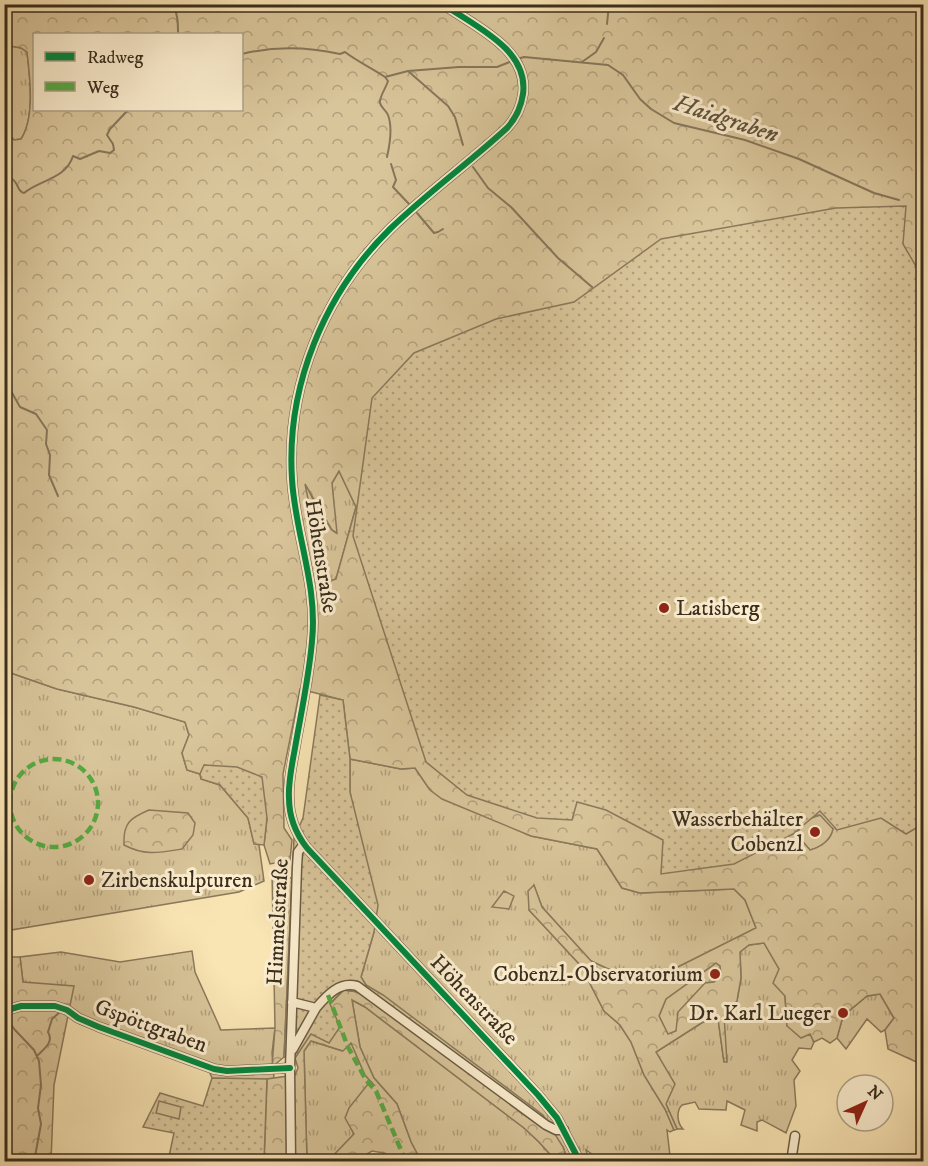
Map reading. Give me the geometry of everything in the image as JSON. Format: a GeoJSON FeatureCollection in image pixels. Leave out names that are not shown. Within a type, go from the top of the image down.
{"type":"FeatureCollection","features":[{"type":"Feature","properties":{"kind":"street","name":"Höhenstraße"},"geometry":{"type":"LineString","coordinates":[[443,4],[503,46],[516,61],[522,76],[522,99],[511,123],[403,217],[373,247],[347,280],[313,344],[304,372],[293,430],[292,480],[310,580],[314,620],[289,798],[292,820],[304,844],[321,865],[538,1095],[564,1130],[580,1161]]}},
{"type":"Feature","properties":{"kind":"street","name":"Himmelstraße"},"geometry":{"type":"LineString","coordinates":[[291,1161],[290,1068],[298,852],[304,844]]}},
{"type":"Feature","properties":{"kind":"street","name":"Himmelstraße"},"geometry":{"type":"LineString","coordinates":[[291,1054],[316,1008],[328,995],[340,986],[357,986],[546,1125],[556,1130],[564,1130]]}},
{"type":"Feature","properties":{"kind":"street","name":"Himmelstraße"},"geometry":{"type":"LineString","coordinates":[[292,1002],[316,1008]]}},
{"type":"Feature","properties":{"kind":"street","name":"Gspöttgraben"},"geometry":{"type":"LineString","coordinates":[[4,1011],[21,1006],[55,1006],[99,1027],[214,1069],[227,1071],[290,1068]]}},
{"type":"Feature","properties":{"kind":"street"},"geometry":{"type":"LineString","coordinates":[[791,1161],[795,1136]]}},
{"type":"Feature","properties":{"kind":"street"},"geometry":{"type":"LineString","coordinates":[[912,1161],[924,1158]]}},
{"type":"Feature","properties":{"kind":"green space"},"geometry":{"type":"Polygon","coordinates":[[[5,4],[923,5],[923,1065],[888,1049],[885,1030],[894,1018],[880,994],[867,996],[843,1016],[837,1038],[830,1043],[822,1038],[814,1042],[810,1034],[801,1038],[787,1026],[785,996],[773,983],[779,969],[764,943],[749,945],[740,952],[741,978],[737,1001],[724,1015],[727,1062],[724,1062],[718,1019],[703,1022],[656,1052],[675,1084],[666,1104],[677,1129],[674,1130],[665,1109],[644,1075],[631,1042],[620,1025],[604,1011],[581,966],[529,910],[528,891],[534,885],[542,907],[591,961],[608,969],[656,978],[756,928],[745,900],[734,889],[640,893],[622,888],[597,849],[531,836],[442,799],[430,790],[415,768],[401,769],[350,759],[343,700],[300,689],[283,774],[284,828],[292,840],[290,860],[270,864],[264,845],[267,818],[205,765],[200,774],[187,770],[182,753],[189,735],[185,722],[57,689],[5,671],[4,130],[14,140],[21,139],[28,120],[30,97],[27,52],[21,48],[5,45],[5,4]],[[339,471],[332,483],[337,533],[332,530],[305,484],[325,583],[336,579],[356,507],[339,471]],[[820,815],[809,820],[798,831],[797,835],[810,850],[825,842],[833,829],[820,815]],[[716,963],[666,999],[659,1016],[668,1034],[676,1031],[678,1012],[705,983],[714,982],[721,975],[720,966],[716,963]]]}},
{"type":"Feature","properties":{"kind":"green space"},"geometry":{"type":"Polygon","coordinates":[[[5,45],[21,48],[27,52],[29,73],[28,120],[21,139],[14,140],[5,130],[5,45]]]}},
{"type":"Feature","properties":{"kind":"green space"},"geometry":{"type":"Polygon","coordinates":[[[906,206],[903,244],[924,280],[923,824],[906,834],[881,818],[837,830],[820,811],[793,834],[734,864],[661,874],[663,840],[606,810],[577,802],[572,820],[537,818],[467,795],[426,762],[353,536],[372,398],[414,353],[496,319],[574,302],[661,239],[836,208],[906,206]]]}},
{"type":"Feature","properties":{"kind":"green space"},"geometry":{"type":"Polygon","coordinates":[[[339,471],[356,507],[336,579],[324,583],[304,480],[314,502],[336,533],[332,483],[339,471]]]}},
{"type":"Feature","properties":{"kind":"green space"},"geometry":{"type":"Polygon","coordinates":[[[5,671],[57,689],[185,722],[189,735],[182,753],[187,770],[200,774],[201,779],[220,785],[248,818],[254,843],[259,845],[264,881],[239,892],[5,931],[5,671]]]}},
{"type":"Feature","properties":{"kind":"green space"},"geometry":{"type":"Polygon","coordinates":[[[320,695],[343,700],[350,759],[350,792],[378,905],[374,932],[361,977],[366,985],[358,992],[343,990],[330,1004],[340,1027],[329,1043],[311,1034],[295,1058],[284,1057],[294,838],[303,818],[320,695]]]}},
{"type":"Feature","properties":{"kind":"green space"},"geometry":{"type":"Polygon","coordinates":[[[350,759],[401,769],[415,768],[430,790],[531,836],[597,849],[622,888],[640,893],[734,889],[745,900],[756,928],[656,978],[608,969],[591,961],[542,907],[534,886],[529,910],[581,966],[604,1011],[620,1025],[631,1042],[644,1075],[665,1109],[674,1130],[670,1132],[667,1130],[670,1156],[667,1161],[602,1161],[586,1150],[589,1161],[568,1161],[563,1147],[366,985],[361,977],[374,932],[350,792],[350,759]]]}},
{"type":"Feature","properties":{"kind":"green space"},"geometry":{"type":"Polygon","coordinates":[[[204,765],[237,767],[262,777],[267,818],[264,845],[254,844],[248,818],[220,785],[201,779],[200,774],[204,765]]]}},
{"type":"Feature","properties":{"kind":"green space"},"geometry":{"type":"Polygon","coordinates":[[[149,810],[188,813],[195,823],[193,835],[182,849],[152,853],[124,845],[126,826],[132,819],[149,810]]]}},
{"type":"Feature","properties":{"kind":"green space","name":"Wasserbehälter Cobenzl"},"geometry":{"type":"Polygon","coordinates":[[[821,815],[834,829],[825,843],[810,850],[797,835],[798,831],[813,817],[821,815]]]}},
{"type":"Feature","properties":{"kind":"green space"},"geometry":{"type":"Polygon","coordinates":[[[272,873],[284,873],[292,879],[284,1057],[272,1067],[275,1028],[272,873]]]}},
{"type":"Feature","properties":{"kind":"green space"},"geometry":{"type":"Polygon","coordinates":[[[504,891],[514,896],[509,909],[492,907],[504,891]]]}},
{"type":"Feature","properties":{"kind":"green space"},"geometry":{"type":"Polygon","coordinates":[[[764,943],[779,969],[785,996],[787,1026],[810,1034],[814,1042],[811,1049],[799,1048],[792,1060],[800,1071],[794,1080],[796,1106],[786,1133],[762,1120],[757,1122],[757,1131],[741,1125],[745,1110],[727,1101],[726,1110],[699,1109],[695,1102],[682,1105],[678,1117],[683,1129],[677,1129],[666,1104],[656,1052],[703,1022],[718,1019],[724,1062],[724,1015],[737,1001],[741,978],[740,952],[749,945],[764,943]]]}},
{"type":"Feature","properties":{"kind":"green space"},"geometry":{"type":"Polygon","coordinates":[[[192,951],[195,972],[221,1030],[275,1028],[272,1053],[274,1079],[216,1080],[212,1078],[209,1071],[80,1024],[23,982],[20,957],[61,952],[120,962],[192,951]]]}},
{"type":"Feature","properties":{"kind":"green space"},"geometry":{"type":"Polygon","coordinates":[[[5,957],[20,957],[23,982],[74,986],[54,1085],[51,1161],[5,1162],[5,957]]]}},
{"type":"Feature","properties":{"kind":"green space"},"geometry":{"type":"Polygon","coordinates":[[[716,963],[720,966],[721,975],[714,982],[705,983],[676,1031],[668,1035],[659,1016],[666,999],[716,963]]]}},
{"type":"Feature","properties":{"kind":"green space"},"geometry":{"type":"Polygon","coordinates":[[[366,985],[383,995],[543,1115],[563,1147],[568,1161],[556,1161],[524,1128],[365,1007],[352,1000],[360,1047],[374,1078],[397,1104],[411,1142],[421,1161],[381,1161],[384,1153],[372,1151],[355,1161],[328,1161],[354,1134],[345,1118],[349,1108],[368,1084],[374,1085],[365,1075],[351,1043],[343,1051],[311,1041],[304,1051],[307,1161],[264,1162],[267,1079],[295,1075],[298,1068],[295,1058],[330,1004],[344,990],[358,992],[366,985]]]}},
{"type":"Feature","properties":{"kind":"green space"},"geometry":{"type":"Polygon","coordinates":[[[880,994],[894,1018],[881,1032],[867,1019],[846,1049],[837,1038],[843,1016],[867,996],[880,994]]]}},
{"type":"Feature","properties":{"kind":"green space"},"geometry":{"type":"Polygon","coordinates":[[[352,1000],[365,1007],[524,1128],[556,1161],[421,1161],[411,1142],[397,1104],[374,1078],[360,1047],[352,1000]]]}},
{"type":"Feature","properties":{"kind":"green space"},"geometry":{"type":"Polygon","coordinates":[[[311,1041],[342,1051],[351,1042],[365,1075],[374,1085],[346,1118],[354,1134],[328,1161],[307,1161],[304,1051],[311,1041]]]}},
{"type":"Feature","properties":{"kind":"green space"},"geometry":{"type":"Polygon","coordinates":[[[212,1078],[267,1079],[264,1161],[168,1161],[174,1133],[143,1127],[160,1093],[203,1106],[212,1078]]]}},
{"type":"Feature","properties":{"kind":"green space"},"geometry":{"type":"Polygon","coordinates":[[[159,1101],[181,1107],[179,1119],[156,1113],[159,1101]]]}},
{"type":"Feature","properties":{"kind":"waterway"},"geometry":{"type":"LineString","coordinates":[[173,4],[177,15],[178,33]]}},
{"type":"Feature","properties":{"kind":"waterway"},"geometry":{"type":"LineString","coordinates":[[607,24],[609,4]]}},
{"type":"Feature","properties":{"kind":"waterway"},"geometry":{"type":"LineString","coordinates":[[582,62],[596,52],[604,38]]}},
{"type":"Feature","properties":{"kind":"waterway","name":"Haidgraben"},"geometry":{"type":"LineString","coordinates":[[243,54],[291,48],[340,54],[345,52],[385,77],[408,71],[497,67],[512,61]]}},
{"type":"Feature","properties":{"kind":"waterway","name":"Haidgraben"},"geometry":{"type":"LineString","coordinates":[[517,59],[524,57],[608,65],[623,75],[640,99],[651,109],[674,123],[745,140],[799,159],[874,193],[899,200]]}},
{"type":"Feature","properties":{"kind":"waterway"},"geometry":{"type":"LineString","coordinates":[[408,71],[448,106],[455,117],[463,145]]}},
{"type":"Feature","properties":{"kind":"waterway"},"geometry":{"type":"LineString","coordinates":[[385,77],[388,81],[380,103],[388,115],[390,125],[387,157]]}},
{"type":"Feature","properties":{"kind":"waterway"},"geometry":{"type":"LineString","coordinates":[[4,182],[12,179],[24,193],[64,170],[70,164],[73,156],[80,159],[99,151],[110,153],[114,150],[107,135],[127,111]]}},
{"type":"Feature","properties":{"kind":"waterway"},"geometry":{"type":"LineString","coordinates":[[391,164],[396,180],[393,187],[409,204]]}},
{"type":"Feature","properties":{"kind":"waterway"},"geometry":{"type":"LineString","coordinates":[[473,167],[488,188],[511,207],[558,258],[592,287]]}},
{"type":"Feature","properties":{"kind":"waterway"},"geometry":{"type":"LineString","coordinates":[[417,213],[434,233],[443,229]]}},
{"type":"Feature","properties":{"kind":"waterway"},"geometry":{"type":"LineString","coordinates":[[4,385],[11,391],[20,407],[36,414],[47,430],[46,444],[50,455],[49,475],[58,496]]}},
{"type":"Feature","properties":{"kind":"waterway","name":"Gspöttgraben"},"geometry":{"type":"LineString","coordinates":[[37,1056],[46,1048],[50,1039],[48,1032],[52,1019],[60,1012]]}},
{"type":"Feature","properties":{"kind":"waterway","name":"Gspöttgraben"},"geometry":{"type":"LineString","coordinates":[[4,1015],[34,1050],[39,1061],[41,1085],[38,1108],[41,1124],[34,1162]]}},
{"type":"Feature","properties":{"kind":"marked path"},"geometry":{"type":"LineString","coordinates":[[54,759],[79,766],[91,778],[98,803],[91,828],[79,840],[54,847],[29,840],[17,828],[10,803],[17,778],[29,766],[54,759]]}},
{"type":"Feature","properties":{"kind":"marked path"},"geometry":{"type":"LineString","coordinates":[[328,995],[348,1047],[366,1080],[376,1091],[406,1162]]}},
{"type":"Feature","properties":{"kind":"cycle path"},"geometry":{"type":"LineString","coordinates":[[443,4],[484,30],[508,52],[523,78],[523,94],[518,113],[507,128],[404,216],[367,255],[346,282],[328,312],[303,376],[292,444],[292,479],[312,600],[313,620],[309,668],[290,780],[289,805],[294,824],[307,848],[538,1095],[557,1118],[580,1162]]}},
{"type":"Feature","properties":{"kind":"cycle path"},"geometry":{"type":"LineString","coordinates":[[4,1011],[21,1006],[55,1006],[99,1027],[214,1069],[227,1071],[290,1068]]}},
{"type":"Feature","properties":{"kind":"place","name":"Latisberg"},"geometry":{"type":"Point","coordinates":[664,608]}},
{"type":"Feature","properties":{"kind":"place","name":"Wasserbehälter Cobenzl"},"geometry":{"type":"Point","coordinates":[815,832]}},
{"type":"Feature","properties":{"kind":"place","name":"Zirbenskulpturen"},"geometry":{"type":"Point","coordinates":[89,880]}},
{"type":"Feature","properties":{"kind":"place","name":"Cobenzl-Observatorium"},"geometry":{"type":"Point","coordinates":[715,974]}},
{"type":"Feature","properties":{"kind":"place","name":"Dr. Karl Lueger"},"geometry":{"type":"Point","coordinates":[843,1013]}}]}
